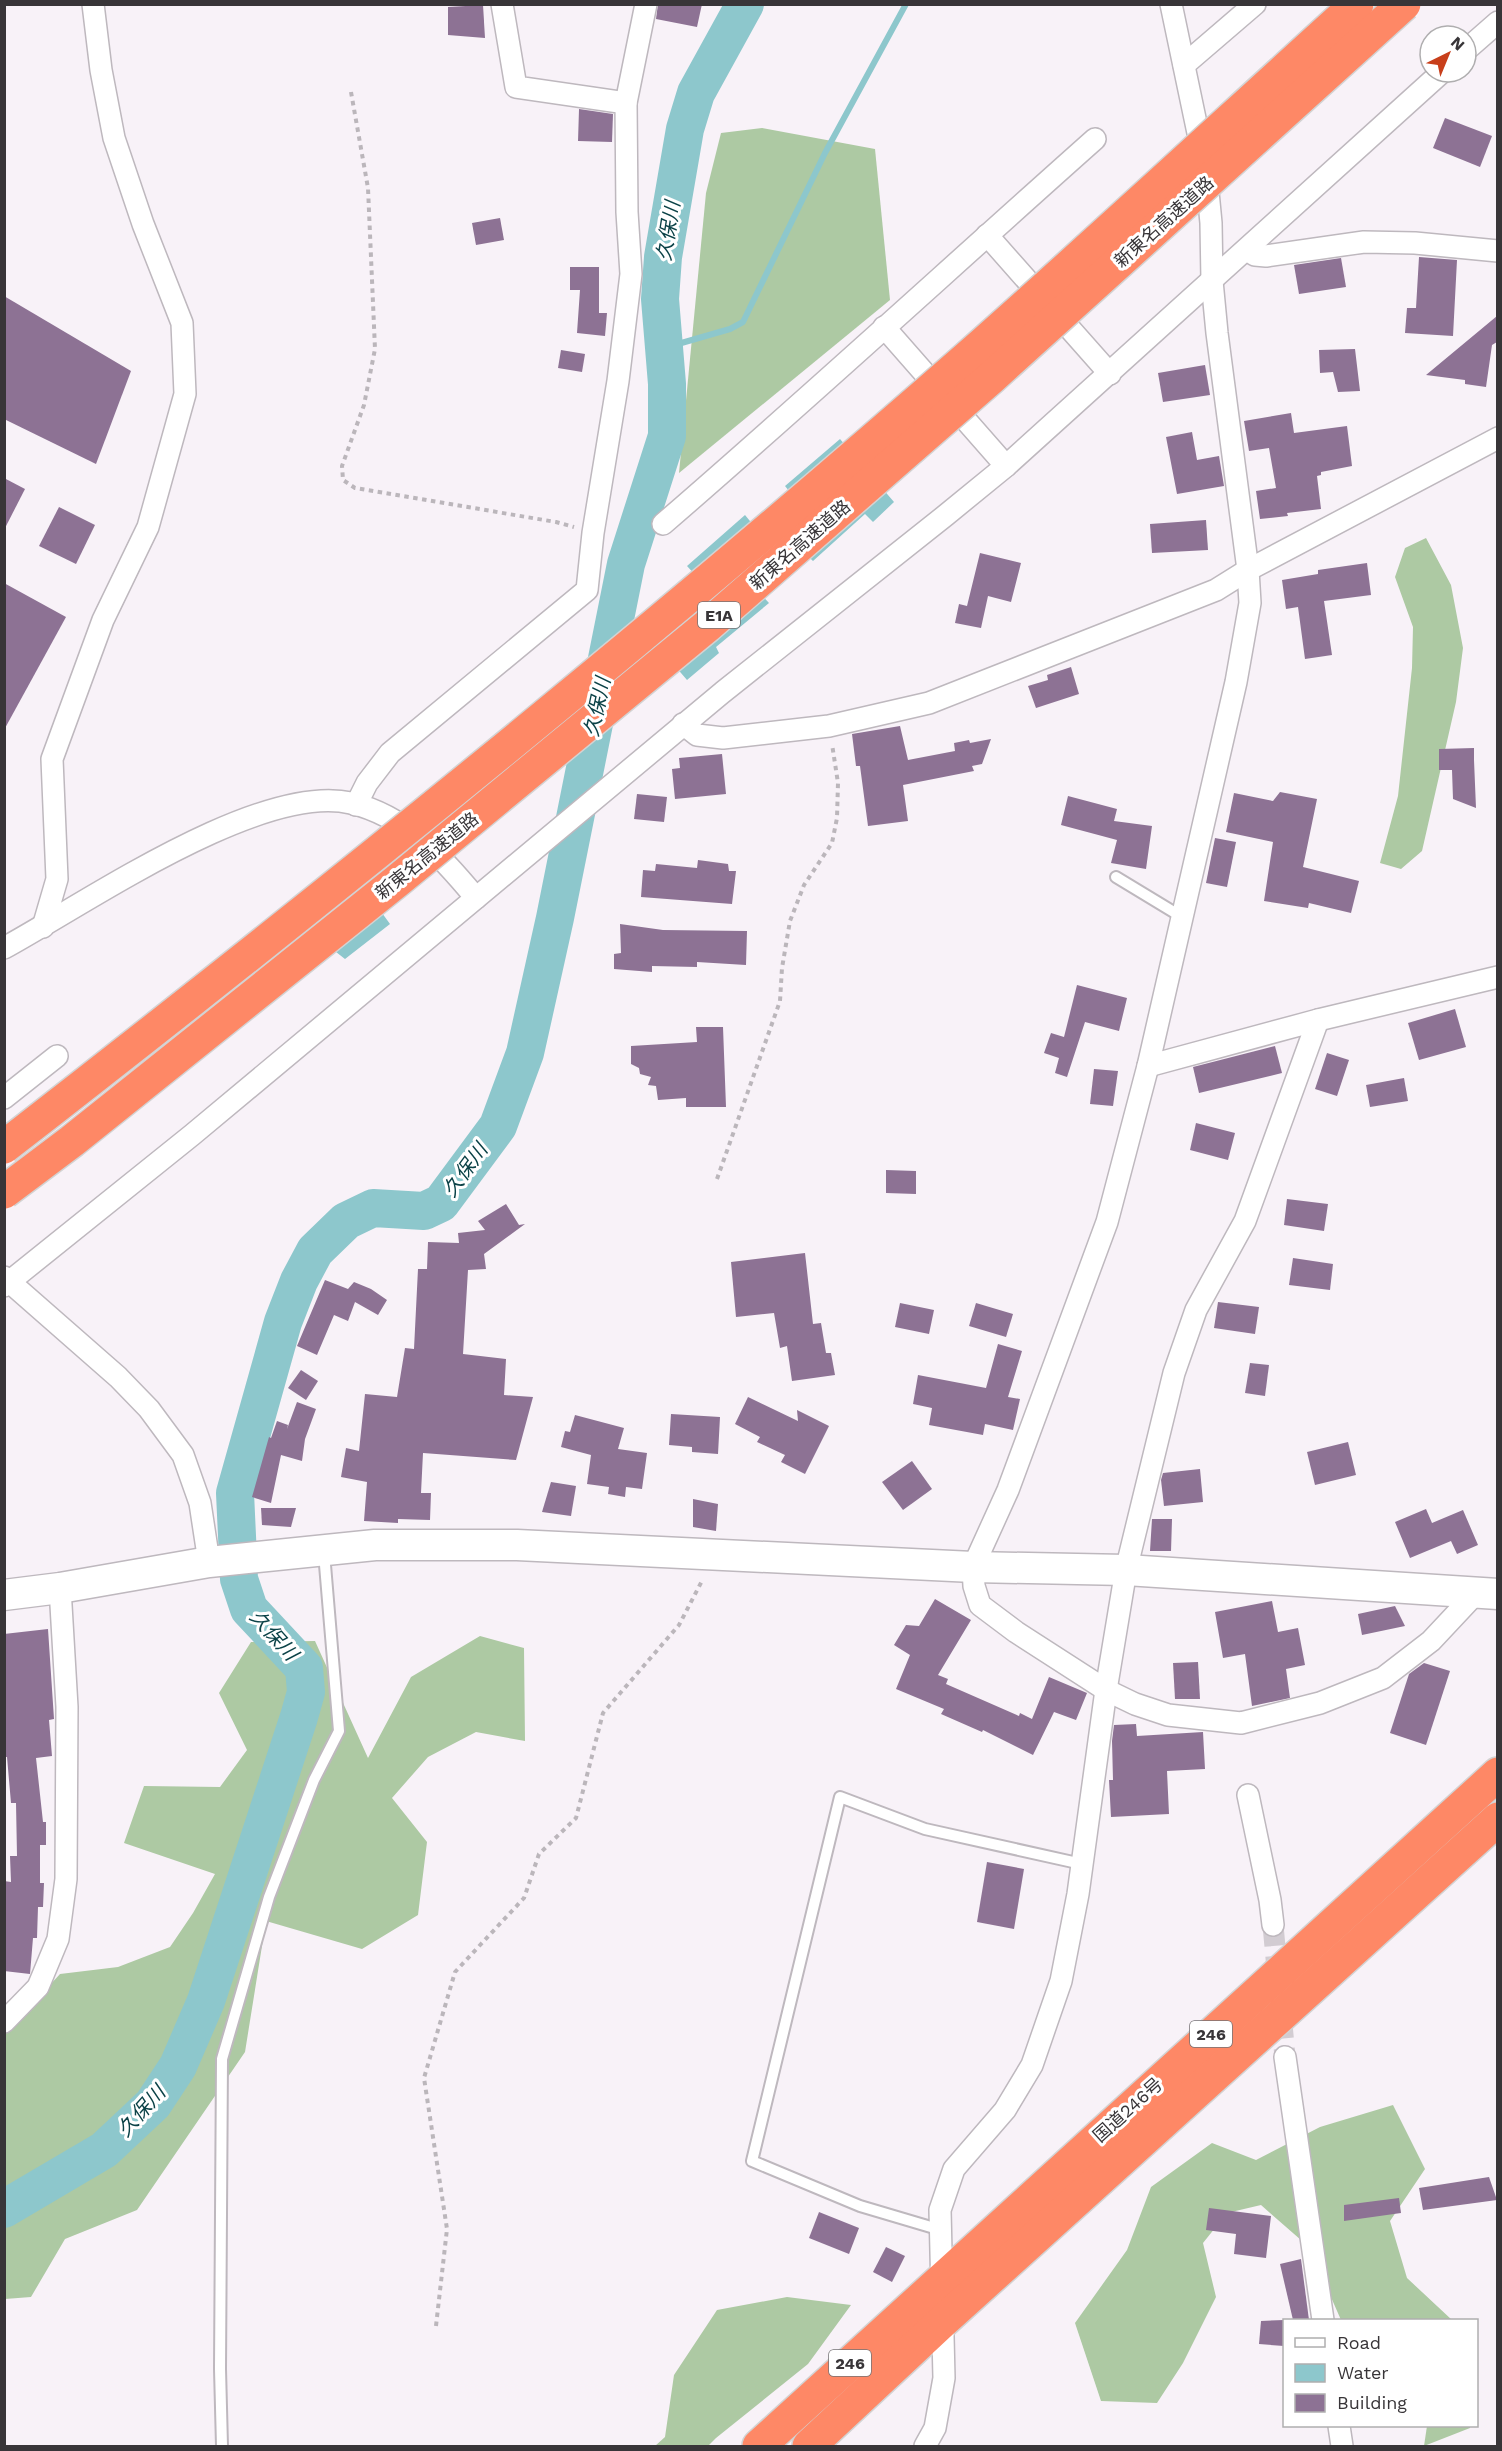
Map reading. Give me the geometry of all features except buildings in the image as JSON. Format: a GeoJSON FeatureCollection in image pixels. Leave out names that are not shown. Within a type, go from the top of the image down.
{"type":"FeatureCollection","features":[{"type":"Feature","properties":{"kind":"highway","name":"新東名高速道路"},"geometry":{"type":"LineString","coordinates":[[4,1147],[373,857],[687,598],[968,356],[1357,4]]}},
{"type":"Feature","properties":{"kind":"highway","name":"新東名高速道路"},"geometry":{"type":"LineString","coordinates":[[4,1192],[398,881],[707,626],[992,378],[1404,4]]}},
{"type":"Feature","properties":{"kind":"highway","name":"国道246号"},"geometry":{"type":"LineString","coordinates":[[759,2446],[1497,1774]]}},
{"type":"Feature","properties":{"kind":"highway","name":"国道246号"},"geometry":{"type":"LineString","coordinates":[[809,2446],[943,2321],[1497,1819]]}},
{"type":"Feature","properties":{"kind":"street"},"geometry":{"type":"LineString","coordinates":[[43,927],[57,879],[52,759],[103,620],[148,527],[166,454],[185,394],[182,323],[143,224],[114,138],[100,70],[93,4]]}},
{"type":"Feature","properties":{"kind":"street"},"geometry":{"type":"LineString","coordinates":[[502,4],[516,87],[626,103]]}},
{"type":"Feature","properties":{"kind":"street"},"geometry":{"type":"LineString","coordinates":[[356,805],[376,767],[390,753],[587,590],[593,533],[618,381],[631,274],[627,212],[626,103],[646,4]]}},
{"type":"Feature","properties":{"kind":"street"},"geometry":{"type":"LineString","coordinates":[[1171,4],[1206,171],[1212,223],[1212,281],[1216,333],[1248,570],[1250,603],[1236,682],[1148,1066],[1107,1222],[1008,1490],[973,1567],[974,1587],[980,1605],[1016,1632],[1106,1690],[1135,1704],[1168,1715],[1241,1723],[1320,1703],[1383,1678],[1487,1594]]}},
{"type":"Feature","properties":{"kind":"street"},"geometry":{"type":"LineString","coordinates":[[1184,65],[1255,4]]}},
{"type":"Feature","properties":{"kind":"street"},"geometry":{"type":"LineString","coordinates":[[1478,39],[1497,22]]}},
{"type":"Feature","properties":{"kind":"street"},"geometry":{"type":"LineString","coordinates":[[214,1562],[200,1503],[183,1455],[149,1409],[118,1377],[6,1281],[192,1135],[684,724],[1006,466],[1429,84]]}},
{"type":"Feature","properties":{"kind":"street"},"geometry":{"type":"LineString","coordinates":[[663,524],[745,454],[1095,139]]}},
{"type":"Feature","properties":{"kind":"street"},"geometry":{"type":"LineString","coordinates":[[987,235],[1110,374]]}},
{"type":"Feature","properties":{"kind":"street"},"geometry":{"type":"LineString","coordinates":[[1247,250],[1255,255],[1266,256],[1364,242],[1415,243],[1497,251]]}},
{"type":"Feature","properties":{"kind":"street"},"geometry":{"type":"LineString","coordinates":[[884,327],[1006,466]]}},
{"type":"Feature","properties":{"kind":"street"},"geometry":{"type":"LineString","coordinates":[[684,724],[697,735],[723,738],[829,726],[929,703],[1216,590],[1248,570],[1497,438]]}},
{"type":"Feature","properties":{"kind":"street"},"geometry":{"type":"LineString","coordinates":[[4,948],[152,862],[252,817],[288,806],[321,801],[356,805],[377,812],[403,826],[427,843],[476,898]]}},
{"type":"Feature","properties":{"kind":"street"},"geometry":{"type":"LineString","coordinates":[[1148,1066],[1318,1020],[1497,977]]}},
{"type":"Feature","properties":{"kind":"street"},"geometry":{"type":"LineString","coordinates":[[925,2446],[935,2428],[944,2378],[940,2210],[954,2169],[1005,2110],[1032,2065],[1061,1981],[1082,1864],[1106,1690],[1126,1570],[1174,1373],[1196,1310],[1245,1221],[1318,1020]]}},
{"type":"Feature","properties":{"kind":"street"},"geometry":{"type":"LineString","coordinates":[[4,1098],[57,1056]]}},
{"type":"Feature","properties":{"kind":"street"},"geometry":{"type":"LineString","coordinates":[[4,1595],[214,1562],[375,1545],[505,1545],[973,1567],[1126,1570],[1487,1594]]}},
{"type":"Feature","properties":{"kind":"street"},"geometry":{"type":"LineString","coordinates":[[4,2022],[38,1987],[58,1940],[66,1880],[67,1707],[60,1588]]}},
{"type":"Feature","properties":{"kind":"street"},"geometry":{"type":"LineString","coordinates":[[1248,1795],[1273,1924]]}},
{"type":"Feature","properties":{"kind":"street"},"geometry":{"type":"LineString","coordinates":[[1285,2057],[1323,2319]]}},
{"type":"Feature","properties":{"kind":"street"},"geometry":{"type":"LineString","coordinates":[[1339,2427],[1342,2446]]}},
{"type":"Feature","properties":{"kind":"lane"},"geometry":{"type":"LineString","coordinates":[[1116,877],[1182,917]]}},
{"type":"Feature","properties":{"kind":"lane"},"geometry":{"type":"LineString","coordinates":[[222,2446],[220,2357],[222,2059],[269,1897],[314,1780],[339,1731],[324,1550]]}},
{"type":"Feature","properties":{"kind":"lane"},"geometry":{"type":"LineString","coordinates":[[941,2230],[860,2206],[752,2161],[840,1797],[925,1829],[1082,1864]]}},
{"type":"Feature","properties":{"kind":"path"},"geometry":{"type":"LineString","coordinates":[[351,92],[368,188],[375,349],[364,405],[342,466],[343,480],[355,488],[556,522],[593,533]]}},
{"type":"Feature","properties":{"kind":"path"},"geometry":{"type":"LineString","coordinates":[[717,1179],[780,1001],[782,968],[790,921],[804,885],[832,843],[837,818],[838,783],[829,726]]}},
{"type":"Feature","properties":{"kind":"path"},"geometry":{"type":"LineString","coordinates":[[436,2326],[447,2229],[424,2078],[455,1972],[524,1898],[539,1854],[576,1818],[603,1713],[679,1625],[715,1554]]}},
{"type":"Feature","properties":{"kind":"green space"},"geometry":{"type":"Polygon","coordinates":[[[762,128],[875,149],[890,300],[679,473],[706,193],[721,133],[762,128]]]}},
{"type":"Feature","properties":{"kind":"green space"},"geometry":{"type":"Polygon","coordinates":[[[1426,538],[1451,585],[1463,648],[1456,702],[1422,851],[1401,869],[1380,863],[1398,796],[1412,668],[1413,627],[1395,577],[1405,548],[1426,538]]]}},
{"type":"Feature","properties":{"kind":"green space"},"geometry":{"type":"Polygon","coordinates":[[[480,1636],[524,1648],[525,1741],[476,1732],[428,1757],[392,1798],[427,1842],[418,1915],[362,1949],[266,1921],[245,2052],[137,2210],[65,2239],[31,2297],[5,2299],[4,2035],[60,1974],[118,1967],[170,1947],[215,1874],[124,1843],[144,1786],[220,1787],[247,1750],[219,1693],[251,1642],[315,1641],[368,1758],[411,1677],[480,1636]]]}},
{"type":"Feature","properties":{"kind":"green space"},"geometry":{"type":"Polygon","coordinates":[[[1393,2105],[1425,2169],[1390,2221],[1407,2278],[1451,2319],[1341,2319],[1309,2247],[1261,2205],[1227,2213],[1203,2243],[1216,2297],[1183,2363],[1157,2403],[1101,2401],[1075,2323],[1127,2250],[1151,2187],[1212,2143],[1256,2160],[1320,2127],[1393,2105]]]}},
{"type":"Feature","properties":{"kind":"green space"},"geometry":{"type":"Polygon","coordinates":[[[787,2297],[851,2305],[808,2364],[708,2446],[655,2446],[665,2437],[674,2375],[717,2310],[787,2297]]]}},
{"type":"Feature","properties":{"kind":"green space"},"geometry":{"type":"Polygon","coordinates":[[[1427,2427],[1470,2427],[1470,2428],[1424,2446],[1427,2427]]]}},
{"type":"Feature","properties":{"kind":"water"},"geometry":{"type":"Polygon","coordinates":[[[840,439],[894,502],[873,522],[865,514],[813,561],[793,542],[814,522],[785,486],[840,439]]]}},
{"type":"Feature","properties":{"kind":"water"},"geometry":{"type":"Polygon","coordinates":[[[745,515],[767,542],[736,568],[769,603],[716,647],[719,653],[687,680],[657,645],[660,631],[674,621],[682,629],[717,599],[687,566],[745,515]]]}},
{"type":"Feature","properties":{"kind":"water"},"geometry":{"type":"Polygon","coordinates":[[[366,891],[390,924],[345,959],[336,952],[306,976],[285,953],[366,891]]]}},
{"type":"Feature","properties":{"kind":"waterway","name":"久保川"},"geometry":{"type":"LineString","coordinates":[[4,2209],[104,2150],[153,2104],[178,2066],[206,2001],[299,1717],[306,1692],[304,1668],[249,1609],[239,1579],[235,1493],[283,1322],[299,1281],[315,1251],[346,1221],[373,1208],[424,1211],[441,1203],[498,1126],[525,1053],[555,918],[626,564],[667,436],[667,384],[660,299],[663,257],[685,129],[696,93],[745,4]]}},
{"type":"Feature","properties":{"kind":"waterway"},"geometry":{"type":"LineString","coordinates":[[664,348],[730,329],[743,322],[825,153],[906,4]]}},
{"type":"Feature","properties":{"kind":"tunnel"},"geometry":{"type":"LineString","coordinates":[[1273,1925],[1285,2057]]}}]}
